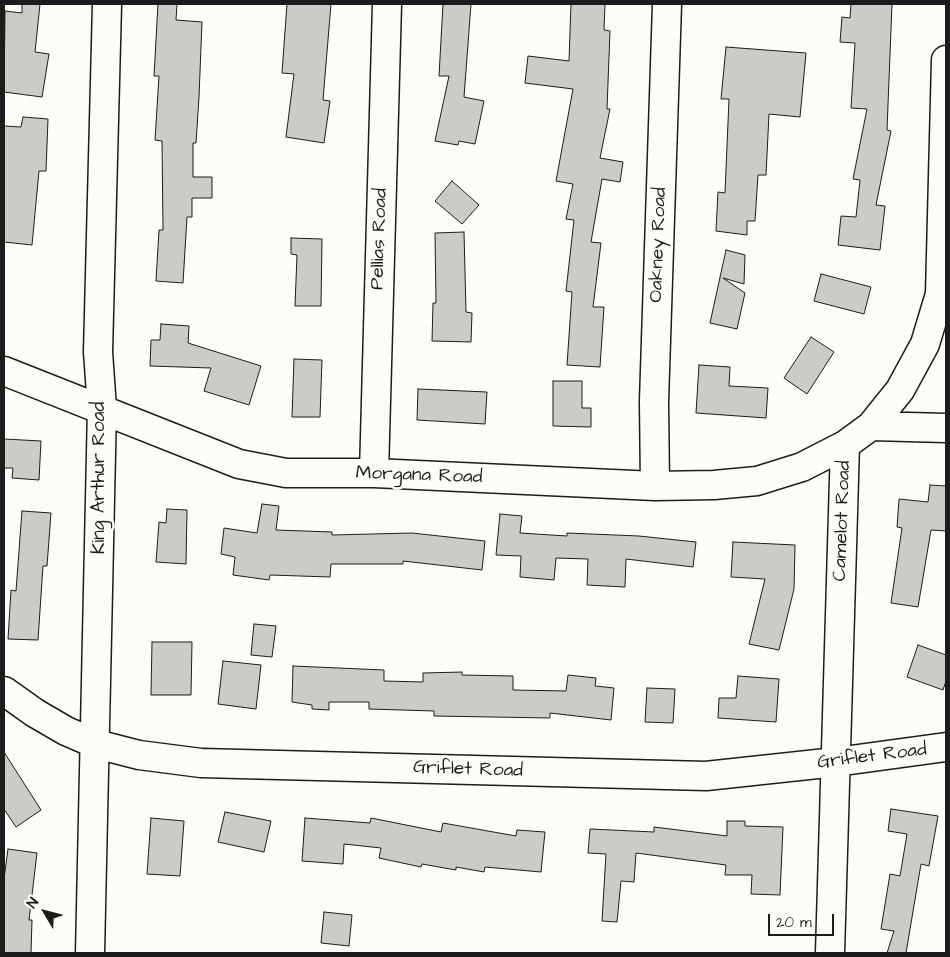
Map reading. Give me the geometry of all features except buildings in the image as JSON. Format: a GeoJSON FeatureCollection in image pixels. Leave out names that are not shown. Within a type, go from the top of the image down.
{"type":"FeatureCollection","features":[{"type":"Feature","properties":{"kind":"street","name":"King Arthur Road"},"geometry":{"type":"LineString","coordinates":[[90,953],[102,408],[98,352],[107,4]]}},
{"type":"Feature","properties":{"kind":"street","name":"Pellias Road"},"geometry":{"type":"LineString","coordinates":[[374,474],[387,4]]}},
{"type":"Feature","properties":{"kind":"street","name":"Oakney Road"},"geometry":{"type":"LineString","coordinates":[[654,486],[655,391],[667,4]]}},
{"type":"Feature","properties":{"kind":"street","name":"Camelot Road"},"geometry":{"type":"LineString","coordinates":[[830,953],[845,445],[871,426],[900,390],[925,344],[940,294],[946,60]]}},
{"type":"Feature","properties":{"kind":"street","name":"Morgana Road"},"geometry":{"type":"LineString","coordinates":[[4,371],[102,408],[239,464],[286,473],[374,474],[654,486],[714,486],[758,481],[802,467],[845,445]]}},
{"type":"Feature","properties":{"kind":"street"},"geometry":{"type":"LineString","coordinates":[[871,426],[946,428]]}},
{"type":"Feature","properties":{"kind":"street","name":"Griflet Road"},"geometry":{"type":"LineString","coordinates":[[4,691],[42,718],[96,744],[139,755],[201,763],[706,776],[836,762],[946,747]]}}]}
